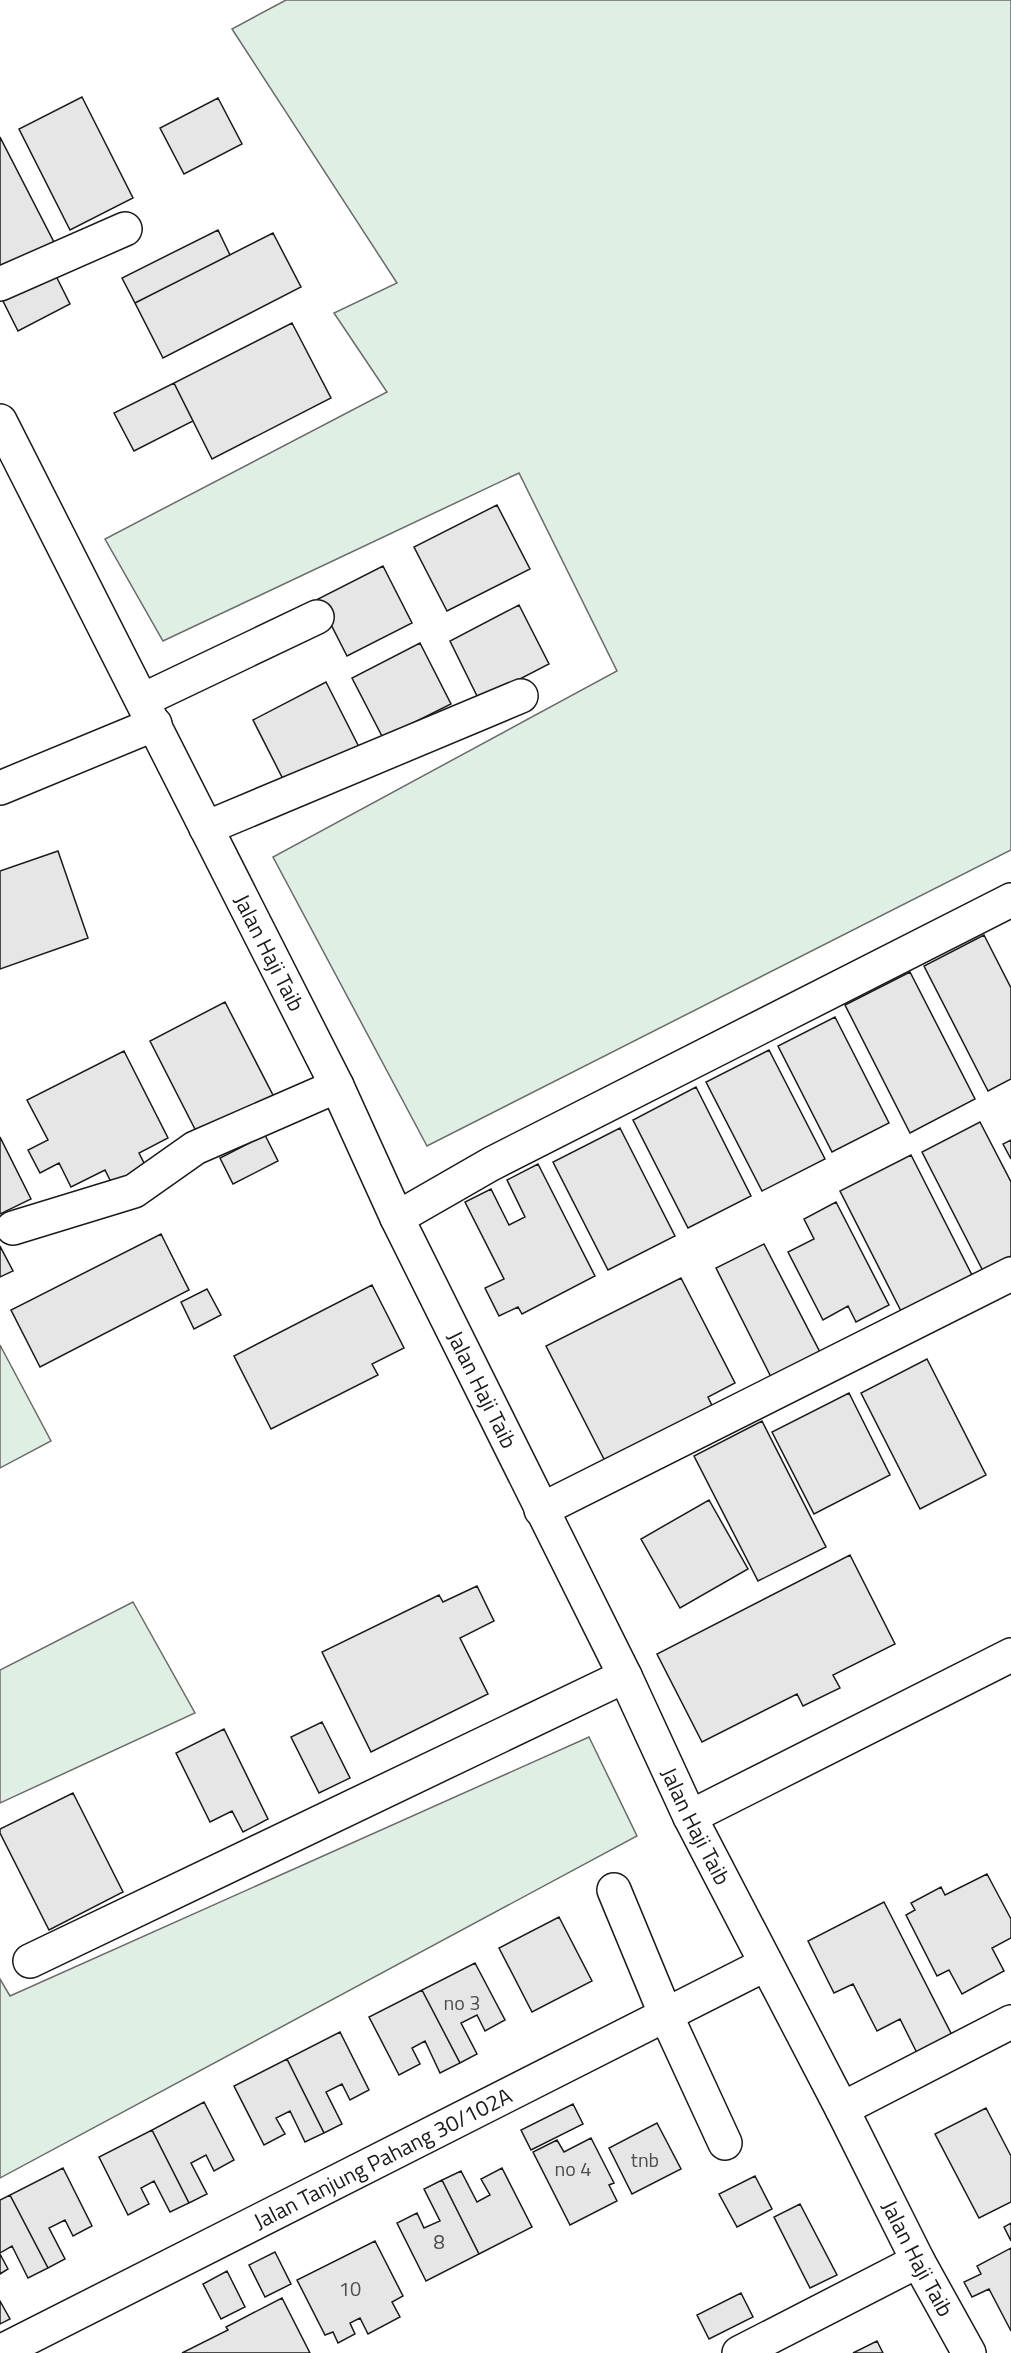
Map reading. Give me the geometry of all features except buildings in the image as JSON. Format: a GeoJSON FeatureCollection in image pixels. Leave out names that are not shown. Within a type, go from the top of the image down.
{"type":"FeatureCollection","features":[{"type":"Feature","properties":{"kind":"street"},"geometry":{"type":"LineString","coordinates":[[0,284],[125,229]]}},
{"type":"Feature","properties":{"kind":"street","name":"Jalan Haji Taib"},"geometry":{"type":"LineString","coordinates":[[0,421],[337,1086],[397,1218],[625,1677],[690,1817],[842,2109],[918,2261],[969,2353]]}},
{"type":"Feature","properties":{"kind":"street"},"geometry":{"type":"LineString","coordinates":[[0,788],[149,712],[317,616]]}},
{"type":"Feature","properties":{"kind":"street"},"geometry":{"type":"LineString","coordinates":[[206,828],[521,696]]}},
{"type":"Feature","properties":{"kind":"street"},"geometry":{"type":"LineString","coordinates":[[397,1218],[491,1164],[1011,900]]}},
{"type":"Feature","properties":{"kind":"street"},"geometry":{"type":"LineString","coordinates":[[13,1228],[134,1191],[195,1148],[337,1086]]}},
{"type":"Feature","properties":{"kind":"street"},"geometry":{"type":"LineString","coordinates":[[541,1510],[1011,1274]]}},
{"type":"Feature","properties":{"kind":"street"},"geometry":{"type":"LineString","coordinates":[[690,1817],[1011,1655]]}},
{"type":"Feature","properties":{"kind":"street"},"geometry":{"type":"LineString","coordinates":[[30,1961],[625,1677]]}},
{"type":"Feature","properties":{"kind":"street"},"geometry":{"type":"LineString","coordinates":[[614,1890],[665,2013],[725,2143]]}},
{"type":"Feature","properties":{"kind":"street","name":"Jalan Tanjung Pahang 30/102A"},"geometry":{"type":"LineString","coordinates":[[0,2352],[665,2013],[766,1964]]}},
{"type":"Feature","properties":{"kind":"street"},"geometry":{"type":"LineString","coordinates":[[842,2109],[1011,2022]]}},
{"type":"Feature","properties":{"kind":"street"},"geometry":{"type":"LineString","coordinates":[[739,2353],[918,2261]]}},
{"type":"Feature","properties":{"kind":"green space"},"geometry":{"type":"Polygon","coordinates":[[[286,0],[1011,0],[1011,850],[427,1146],[273,857],[617,671],[519,473],[163,641],[105,539],[387,392],[334,313],[397,283],[232,29],[286,0]]]}},
{"type":"Feature","properties":{"kind":"green space"},"geometry":{"type":"Polygon","coordinates":[[[0,1345],[51,1441],[0,1468],[0,1345]]]}},
{"type":"Feature","properties":{"kind":"green space"},"geometry":{"type":"Polygon","coordinates":[[[133,1602],[195,1713],[0,1803],[0,1670],[133,1602]]]}},
{"type":"Feature","properties":{"kind":"green space"},"geometry":{"type":"Polygon","coordinates":[[[589,1737],[637,1836],[0,2178],[0,1979],[10,1996],[589,1737]]]}}]}
